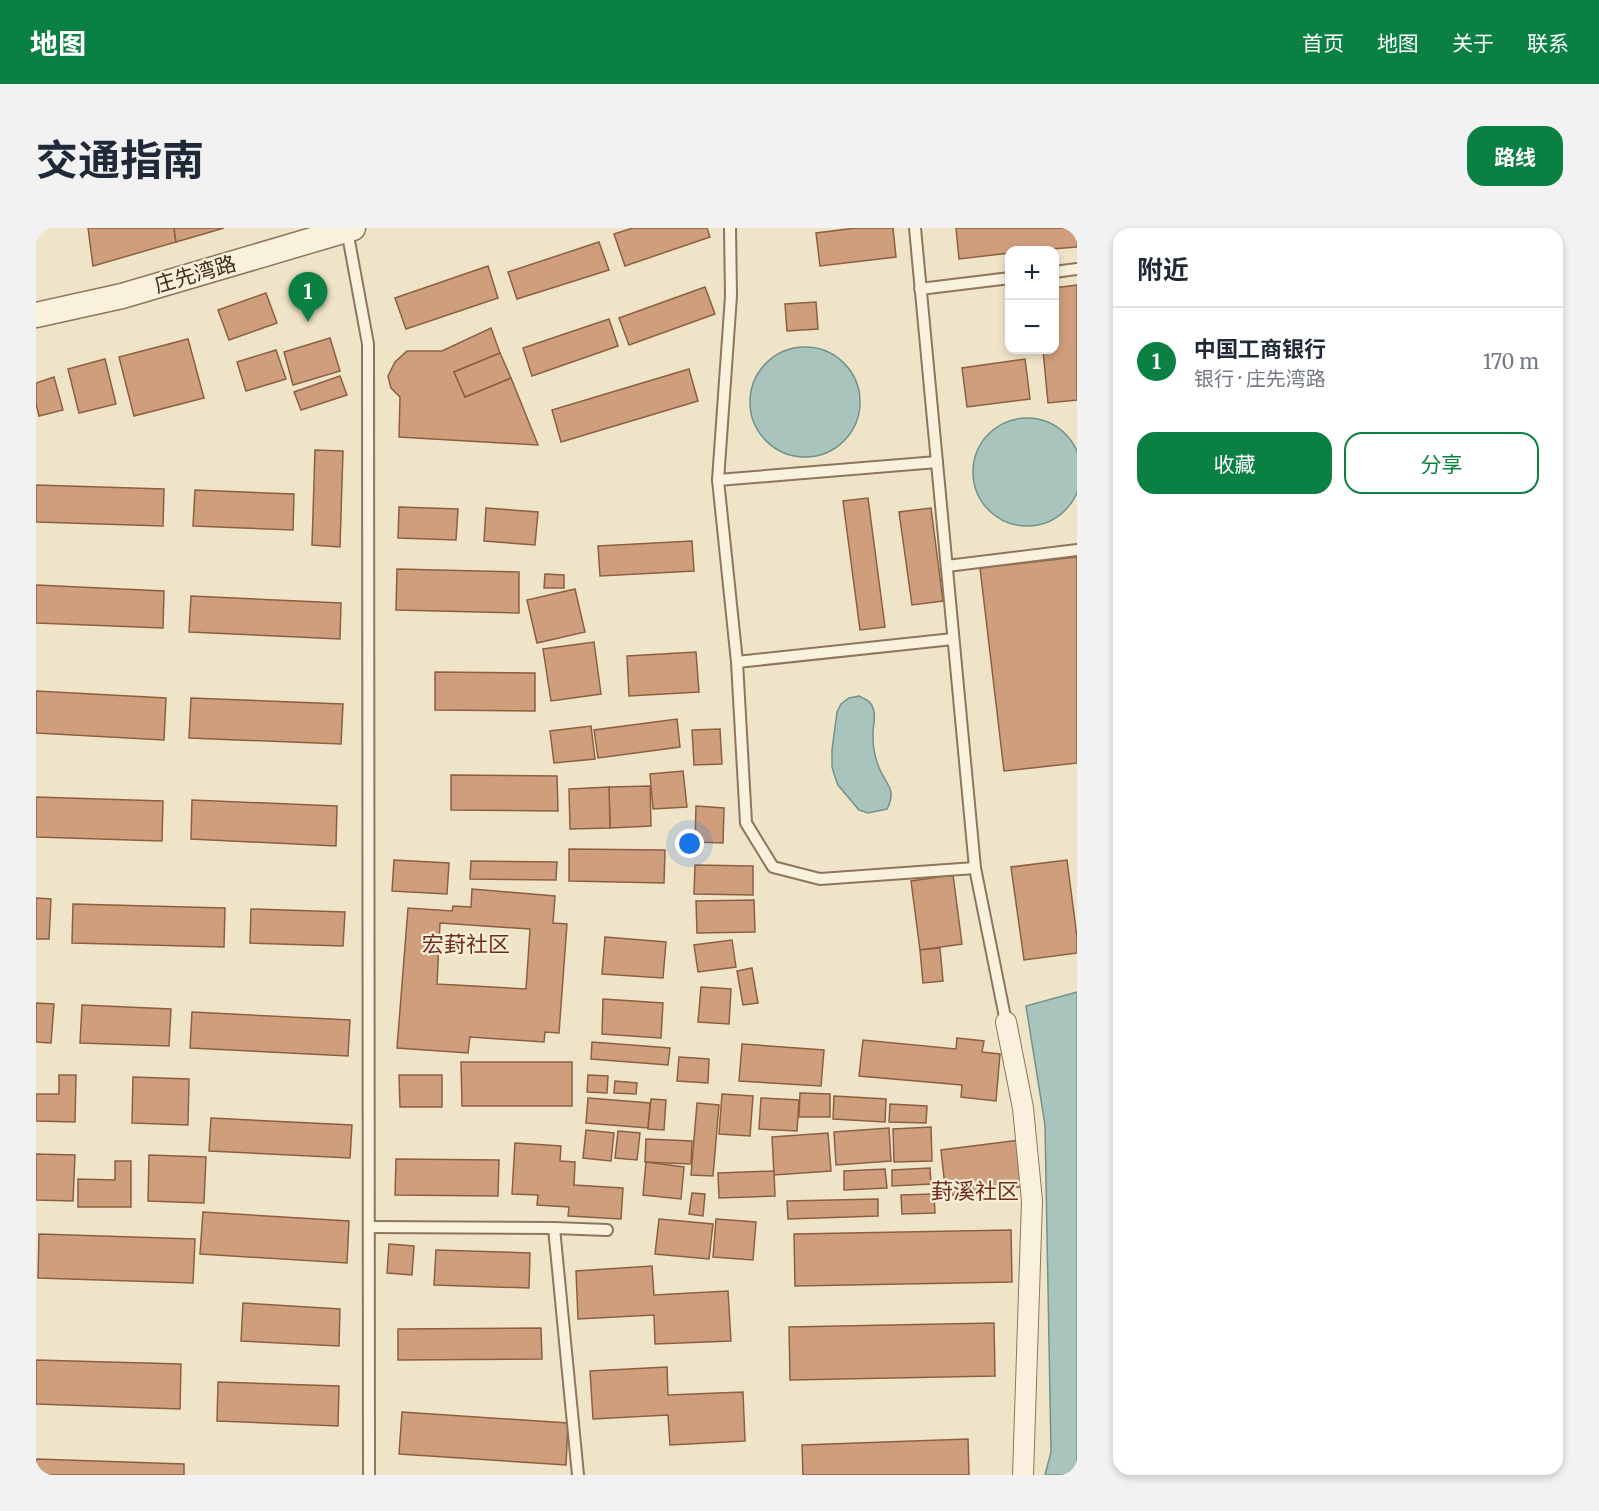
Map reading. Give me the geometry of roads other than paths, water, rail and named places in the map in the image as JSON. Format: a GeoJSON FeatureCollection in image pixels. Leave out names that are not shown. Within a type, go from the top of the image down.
{"type":"FeatureCollection","features":[{"type":"Feature","properties":{"kind":"street","name":"庄先湾路"},"geometry":{"type":"LineString","coordinates":[[36,315],[122,296],[350,229]]}},
{"type":"Feature","properties":{"kind":"street"},"geometry":{"type":"LineString","coordinates":[[1006,1022],[1023,1108],[1032,1201],[1023,1475]]}},
{"type":"Feature","properties":{"kind":"lane"},"geometry":{"type":"LineString","coordinates":[[730,228],[731,296],[718,480],[737,662],[746,823],[773,867],[820,879],[975,868]]}},
{"type":"Feature","properties":{"kind":"lane"},"geometry":{"type":"LineString","coordinates":[[915,228],[975,868],[1006,1022]]}},
{"type":"Feature","properties":{"kind":"lane"},"geometry":{"type":"LineString","coordinates":[[350,229],[368,344],[369,1475]]}},
{"type":"Feature","properties":{"kind":"lane"},"geometry":{"type":"LineString","coordinates":[[1059,271],[1077,269]]}},
{"type":"Feature","properties":{"kind":"lane"},"geometry":{"type":"LineString","coordinates":[[920,289],[1005,279]]}},
{"type":"Feature","properties":{"kind":"lane"},"geometry":{"type":"LineString","coordinates":[[718,480],[937,462]]}},
{"type":"Feature","properties":{"kind":"lane"},"geometry":{"type":"LineString","coordinates":[[947,566],[1077,550]]}},
{"type":"Feature","properties":{"kind":"lane"},"geometry":{"type":"LineString","coordinates":[[737,662],[953,639]]}},
{"type":"Feature","properties":{"kind":"lane"},"geometry":{"type":"LineString","coordinates":[[369,1227],[607,1230]]}},
{"type":"Feature","properties":{"kind":"lane"},"geometry":{"type":"LineString","coordinates":[[554,1228],[578,1475]]}},
{"type":"Feature","properties":{"kind":"water"},"geometry":{"type":"Polygon","coordinates":[[[805,347],[826,351],[844,363],[856,381],[860,402],[856,423],[844,441],[826,453],[805,457],[784,453],[766,441],[754,423],[750,402],[754,381],[766,363],[784,351],[805,347]]]}},
{"type":"Feature","properties":{"kind":"water"},"geometry":{"type":"Polygon","coordinates":[[[1027,418],[1048,422],[1065,434],[1077,451],[1081,472],[1077,493],[1065,510],[1048,522],[1027,526],[1006,522],[989,510],[977,493],[973,472],[977,451],[989,434],[1006,422],[1027,418]]]}},
{"type":"Feature","properties":{"kind":"water"},"geometry":{"type":"Polygon","coordinates":[[[859,696],[869,702],[874,711],[875,755],[891,791],[887,809],[868,813],[859,810],[838,785],[832,767],[837,712],[841,704],[849,698],[859,696]]]}},
{"type":"Feature","properties":{"kind":"water"},"geometry":{"type":"Polygon","coordinates":[[[1077,992],[1077,1462],[1075,1475],[1045,1475],[1051,1452],[1045,1125],[1026,1006],[1077,992]]]}},
{"type":"Feature","properties":{"kind":"place","name":"中国工商银行"},"geometry":{"type":"Point","coordinates":[308,322]}},
{"type":"Feature","properties":{"kind":"district","name":"宏葑社区"},"geometry":{"type":"Point","coordinates":[466,944]}},
{"type":"Feature","properties":{"kind":"district","name":"葑溪社区"},"geometry":{"type":"Point","coordinates":[975,1191]}}]}
